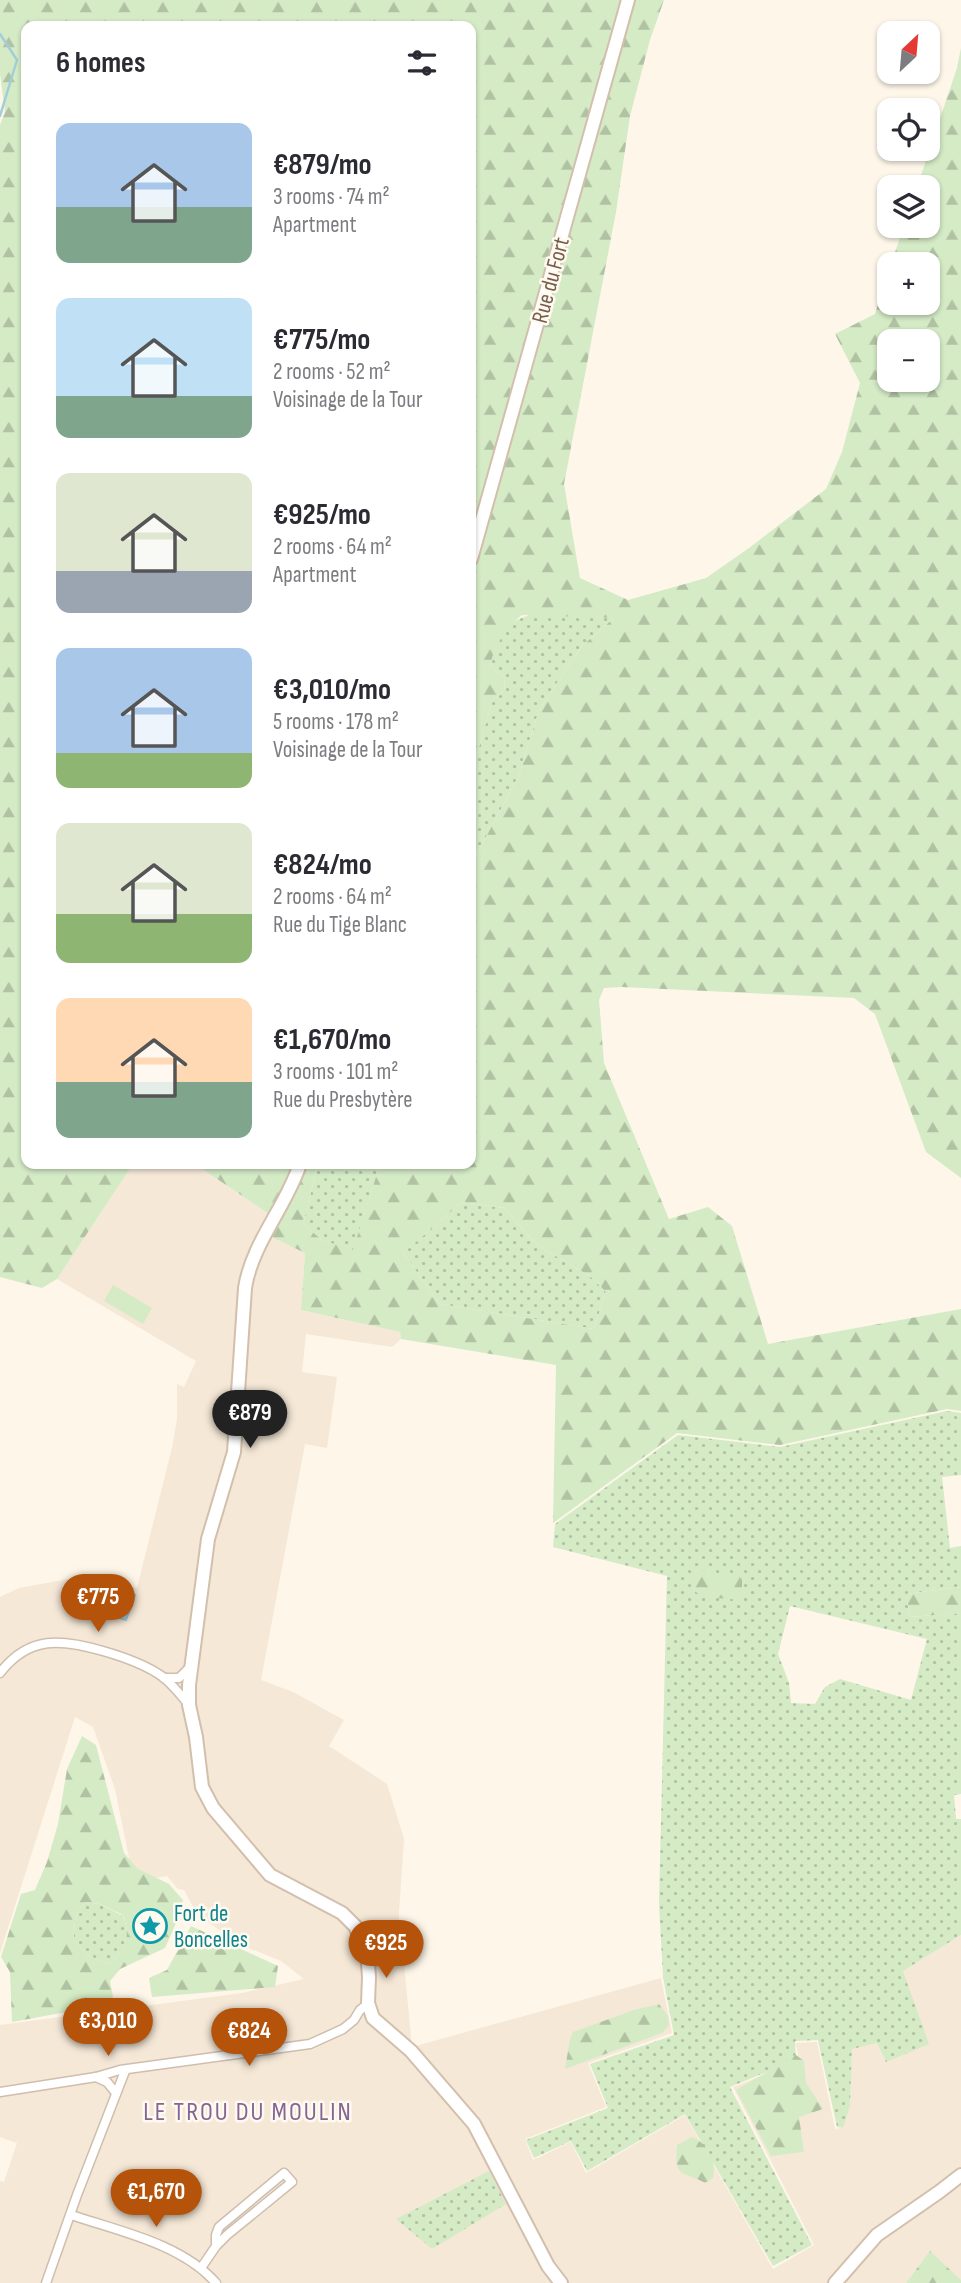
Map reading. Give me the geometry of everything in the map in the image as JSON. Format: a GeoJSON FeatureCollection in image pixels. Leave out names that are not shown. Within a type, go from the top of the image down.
{"type":"FeatureCollection","features":[{"type":"Feature","properties":{"kind":"street","name":"Rue du Fort"},"geometry":{"type":"LineString","coordinates":[[476,541],[628,0]]}},
{"type":"Feature","properties":{"kind":"street"},"geometry":{"type":"LineString","coordinates":[[298,1169],[247,1276],[234,1452],[208,1539],[190,1667],[189,1705],[202,1787],[208,1801],[270,1875],[342,1913],[355,1926],[369,1959],[368,2004],[375,2020],[411,2051],[474,2124],[548,2266],[561,2283]]}},
{"type":"Feature","properties":{"kind":"street"},"geometry":{"type":"LineString","coordinates":[[0,1672],[24,1651],[43,1644],[65,1642],[128,1658],[164,1678],[189,1705]]}},
{"type":"Feature","properties":{"kind":"street"},"geometry":{"type":"LineString","coordinates":[[164,1678],[179,1678],[190,1667]]}},
{"type":"Feature","properties":{"kind":"street"},"geometry":{"type":"LineString","coordinates":[[0,2092],[310,2044],[329,2037],[354,2020],[368,2004]]}},
{"type":"Feature","properties":{"kind":"street"},"geometry":{"type":"LineString","coordinates":[[354,2020],[375,2020]]}},
{"type":"Feature","properties":{"kind":"street"},"geometry":{"type":"LineString","coordinates":[[46,2283],[125,2071]]}},
{"type":"Feature","properties":{"kind":"street"},"geometry":{"type":"LineString","coordinates":[[96,2077],[107,2082],[116,2093]]}},
{"type":"Feature","properties":{"kind":"street"},"geometry":{"type":"LineString","coordinates":[[201,2268],[216,2246],[292,2182],[284,2174],[219,2227],[216,2246]]}},
{"type":"Feature","properties":{"kind":"street"},"geometry":{"type":"LineString","coordinates":[[835,2283],[877,2235],[961,2175]]}},
{"type":"Feature","properties":{"kind":"street"},"geometry":{"type":"LineString","coordinates":[[71,2215],[168,2249],[201,2268],[216,2283]]}},
{"type":"Feature","properties":{"kind":"shaded area"},"geometry":{"type":"Polygon","coordinates":[[[130,1169],[202,1169],[272,1216],[305,1253],[301,1310],[400,1332],[401,1339],[392,1347],[306,1334],[302,1372],[337,1377],[327,1448],[305,1444],[261,1680],[293,1692],[344,1720],[329,1746],[387,1784],[404,1839],[399,1954],[403,1954],[412,2047],[661,1978],[672,2033],[588,2063],[606,2107],[525,2139],[533,2160],[571,2142],[586,2173],[685,2115],[773,2269],[814,2245],[733,2087],[799,2061],[796,2043],[817,2042],[835,2129],[842,2128],[850,2106],[852,2049],[877,2043],[886,2062],[903,1971],[961,1935],[961,2280],[930,2252],[906,2283],[0,2283],[0,2181],[4,2182],[17,2143],[0,2137],[0,2025],[242,1993],[304,1979],[281,1961],[239,1944],[197,1914],[184,1890],[178,1889],[167,1876],[134,1882],[115,1789],[93,1727],[75,1717],[0,1953],[0,1597],[19,1588],[80,1577],[137,1588],[172,1448],[177,1419],[177,1384],[184,1387],[196,1361],[57,1279],[130,1169]]]}},
{"type":"Feature","properties":{"kind":"green space"},"geometry":{"type":"Polygon","coordinates":[[[0,0],[624,0],[476,526],[476,21],[21,21],[21,1169],[130,1169],[57,1279],[42,1288],[0,1277],[0,125],[5,112],[0,74],[0,0]]]}},
{"type":"Feature","properties":{"kind":"green space"},"geometry":{"type":"Polygon","coordinates":[[[633,0],[664,0],[650,40],[630,116],[616,212],[564,484],[580,578],[628,600],[706,578],[826,489],[842,452],[860,383],[835,334],[875,314],[877,308],[877,315],[940,315],[940,252],[895,252],[900,238],[940,238],[940,175],[921,175],[926,161],[940,161],[940,119],[961,48],[961,1178],[926,1152],[875,1014],[854,998],[622,987],[604,988],[599,1000],[604,1063],[669,1219],[708,1207],[732,1226],[768,1344],[961,1309],[961,1411],[947,1409],[780,1445],[677,1433],[553,1523],[556,1365],[401,1339],[400,1332],[301,1310],[305,1253],[270,1236],[302,1169],[317,1169],[303,1224],[322,1240],[353,1250],[378,1169],[476,1169],[476,856],[519,775],[539,710],[581,647],[614,618],[522,615],[498,643],[490,665],[505,679],[504,691],[492,701],[476,757],[476,562],[633,0]],[[462,1202],[403,1253],[440,1304],[594,1329],[606,1292],[590,1276],[537,1245],[504,1208],[462,1202]]]}},
{"type":"Feature","properties":{"kind":"green space"},"geometry":{"type":"Polygon","coordinates":[[[538,614],[614,618],[581,647],[539,710],[519,775],[476,856],[476,757],[492,701],[504,691],[505,679],[490,665],[505,630],[519,619],[538,614]]]}},
{"type":"Feature","properties":{"kind":"green space"},"geometry":{"type":"Polygon","coordinates":[[[202,1169],[294,1169],[272,1216],[202,1169]]]}},
{"type":"Feature","properties":{"kind":"green space"},"geometry":{"type":"Polygon","coordinates":[[[317,1169],[378,1169],[353,1251],[322,1240],[303,1224],[317,1169]]]}},
{"type":"Feature","properties":{"kind":"green space"},"geometry":{"type":"Polygon","coordinates":[[[462,1202],[504,1208],[537,1245],[590,1276],[606,1292],[594,1329],[440,1304],[403,1253],[462,1202]]]}},
{"type":"Feature","properties":{"kind":"green space"},"geometry":{"type":"Polygon","coordinates":[[[113,1285],[152,1308],[143,1324],[104,1301],[113,1285]]]}},
{"type":"Feature","properties":{"kind":"green space"},"geometry":{"type":"Polygon","coordinates":[[[947,1411],[961,1413],[961,1475],[942,1477],[950,1548],[961,1546],[961,1587],[906,1594],[910,1617],[961,1613],[961,1794],[954,1795],[956,1819],[961,1819],[961,1935],[903,1971],[929,2044],[886,2062],[877,2043],[852,2049],[850,2106],[843,2128],[837,2127],[818,2040],[795,2041],[796,2060],[730,2087],[812,2245],[773,2266],[685,2114],[587,2171],[571,2141],[534,2158],[526,2140],[608,2108],[590,2064],[674,2035],[663,1977],[659,1904],[667,1576],[553,1547],[555,1524],[678,1435],[780,1447],[947,1411]],[[790,1606],[778,1654],[789,1683],[791,1703],[815,1704],[825,1687],[840,1679],[911,1700],[927,1639],[790,1606]]]}},
{"type":"Feature","properties":{"kind":"green space"},"geometry":{"type":"Polygon","coordinates":[[[697,1569],[742,1578],[742,1600],[704,1597],[694,1591],[693,1572],[697,1569]]]}},
{"type":"Feature","properties":{"kind":"green space"},"geometry":{"type":"Polygon","coordinates":[[[961,1587],[961,1613],[910,1617],[906,1594],[961,1587]]]}},
{"type":"Feature","properties":{"kind":"green space"},"geometry":{"type":"Polygon","coordinates":[[[82,1736],[96,1745],[124,1853],[138,1869],[169,1884],[183,1900],[181,1912],[165,1948],[120,1969],[110,1981],[113,1997],[99,2006],[12,2022],[10,1972],[1,1957],[21,1894],[35,1890],[47,1862],[58,1824],[67,1769],[82,1736]],[[86,1902],[79,1910],[74,1940],[87,1955],[108,1964],[123,1949],[127,1930],[123,1915],[100,1904],[86,1902]]]}},
{"type":"Feature","properties":{"kind":"green space"},"geometry":{"type":"Polygon","coordinates":[[[86,1902],[100,1904],[123,1916],[127,1937],[119,1955],[108,1964],[87,1955],[74,1940],[76,1919],[86,1902]]]}},
{"type":"Feature","properties":{"kind":"green space"},"geometry":{"type":"Polygon","coordinates":[[[191,1926],[278,1966],[275,1987],[152,1997],[149,1978],[167,1970],[191,1926]]]}},
{"type":"Feature","properties":{"kind":"green space"},"geometry":{"type":"Polygon","coordinates":[[[659,2004],[668,2016],[669,2025],[662,2033],[565,2069],[573,2032],[659,2004]]]}},
{"type":"Feature","properties":{"kind":"green space"},"geometry":{"type":"Polygon","coordinates":[[[796,2055],[804,2061],[806,2083],[823,2109],[799,2117],[804,2152],[771,2156],[736,2090],[796,2055]]]}},
{"type":"Feature","properties":{"kind":"green space"},"geometry":{"type":"Polygon","coordinates":[[[692,2137],[707,2148],[714,2166],[713,2178],[705,2183],[678,2169],[677,2145],[692,2137]]]}},
{"type":"Feature","properties":{"kind":"green space"},"geometry":{"type":"Polygon","coordinates":[[[489,2171],[506,2204],[432,2249],[396,2219],[489,2171]]]}},
{"type":"Feature","properties":{"kind":"green space"},"geometry":{"type":"Polygon","coordinates":[[[930,2251],[961,2280],[961,2283],[906,2283],[930,2251]]]}},
{"type":"Feature","properties":{"kind":"water"},"geometry":{"type":"Polygon","coordinates":[[[90,1584],[135,1595],[126,1620],[84,1607],[90,1584]]]}},
{"type":"Feature","properties":{"kind":"waterway"},"geometry":{"type":"LineString","coordinates":[[0,34],[17,60],[0,116]]}},
{"type":"Feature","properties":{"kind":"place","name":"Fort de Boncelles"},"geometry":{"type":"Point","coordinates":[150,1926]}},
{"type":"Feature","properties":{"kind":"district","name":"LE TROU DU MOULIN"},"geometry":{"type":"Point","coordinates":[248,2111]}}]}
